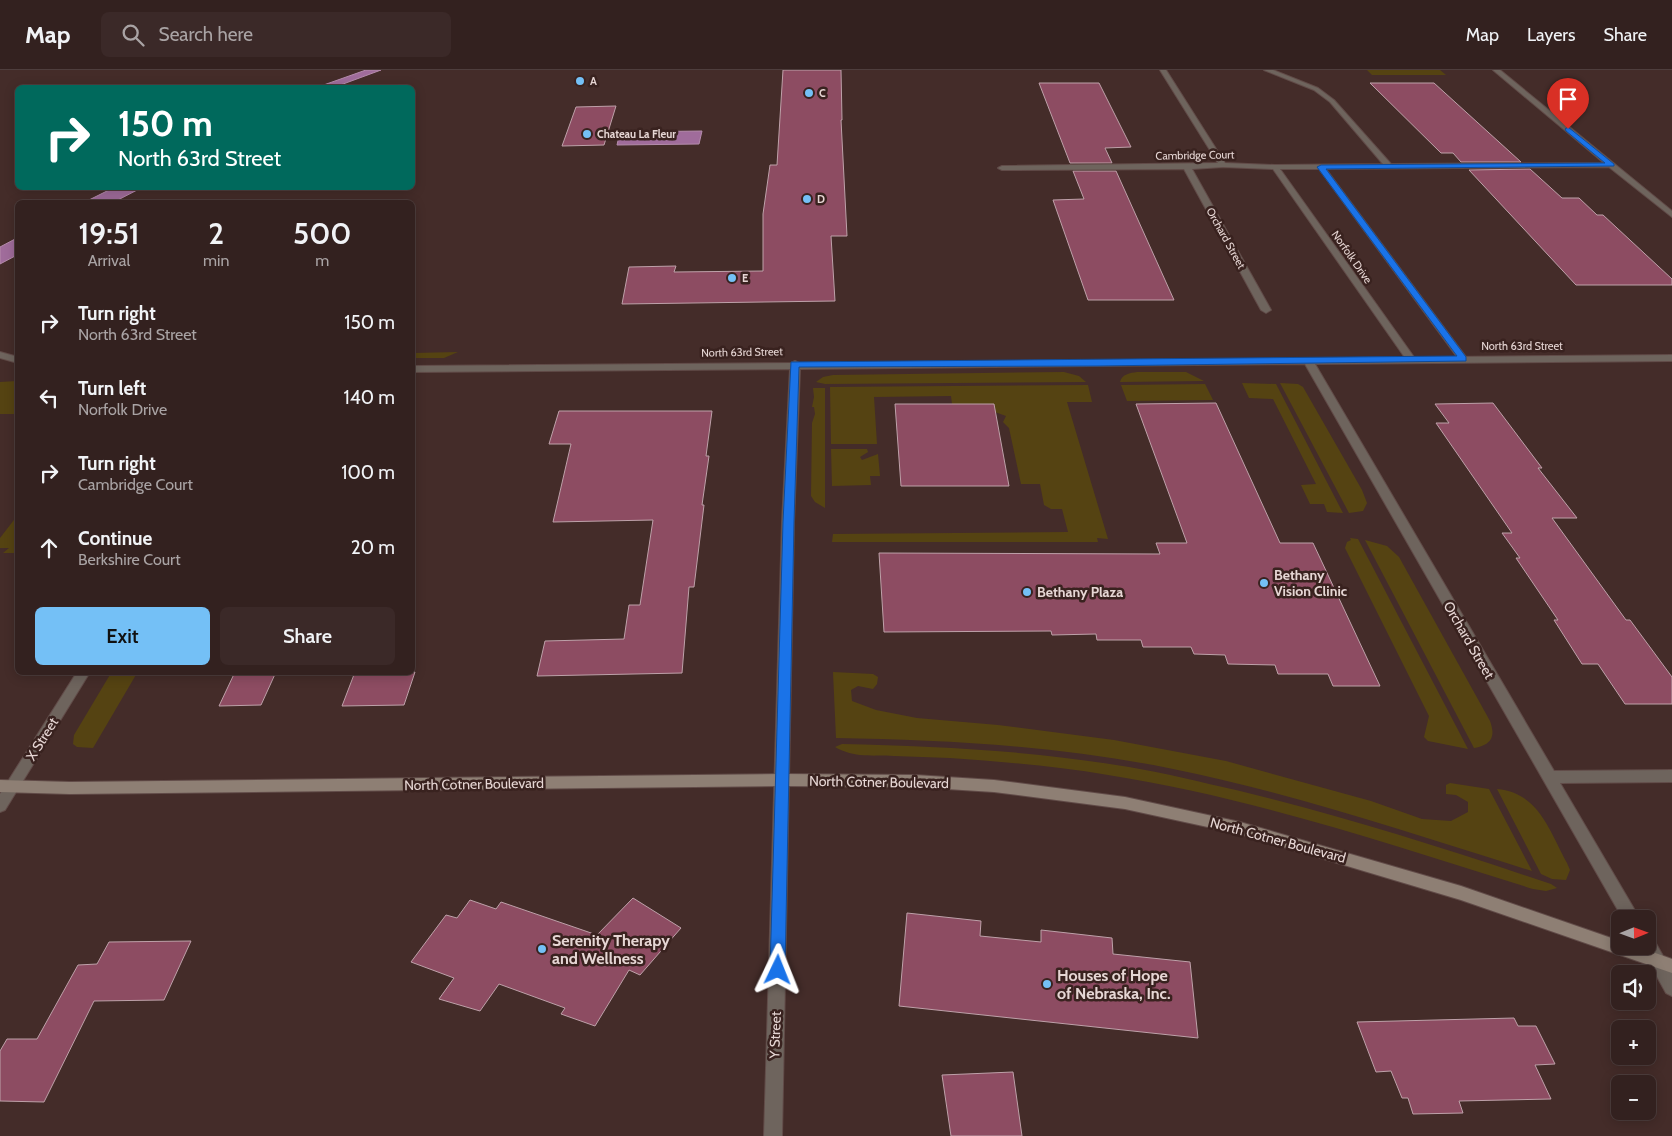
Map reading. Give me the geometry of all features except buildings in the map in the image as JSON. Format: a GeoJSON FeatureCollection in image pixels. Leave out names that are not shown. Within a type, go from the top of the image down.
{"type":"FeatureCollection","features":[{"type":"Feature","properties":{"kind":"main road","name":"North Cotner Boulevard"},"geometry":{"type":"LineString","coordinates":[[6,786],[70,788],[783,780],[915,781],[994,786],[1075,795],[1156,808],[1240,828],[1344,857],[1461,893],[1672,966]]}},
{"type":"Feature","properties":{"kind":"street"},"geometry":{"type":"LineString","coordinates":[[1163,70],[1223,165]]}},
{"type":"Feature","properties":{"kind":"street"},"geometry":{"type":"LineString","coordinates":[[1267,70],[1316,89],[1332,101],[1388,165]]}},
{"type":"Feature","properties":{"kind":"street"},"geometry":{"type":"LineString","coordinates":[[1496,70],[1672,215]]}},
{"type":"Feature","properties":{"kind":"street","name":"Cambridge Court"},"geometry":{"type":"LineString","coordinates":[[1002,168],[1187,167],[1223,165],[1321,167],[1388,165],[1612,165]]}},
{"type":"Feature","properties":{"kind":"street","name":"Orchard Street"},"geometry":{"type":"LineString","coordinates":[[1187,167],[1266,310]]}},
{"type":"Feature","properties":{"kind":"street","name":"Norfolk Drive"},"geometry":{"type":"LineString","coordinates":[[1275,167],[1411,360]]}},
{"type":"Feature","properties":{"kind":"street"},"geometry":{"type":"LineString","coordinates":[[1321,167],[1463,359]]}},
{"type":"Feature","properties":{"kind":"street"},"geometry":{"type":"LineString","coordinates":[[0,355],[15,359]]}},
{"type":"Feature","properties":{"kind":"street","name":"North 63rd Street"},"geometry":{"type":"LineString","coordinates":[[415,369],[794,364],[1672,358]]}},
{"type":"Feature","properties":{"kind":"street","name":"Orchard Street"},"geometry":{"type":"LineString","coordinates":[[1308,361],[1627,910]]}},
{"type":"Feature","properties":{"kind":"street","name":"Y Street"},"geometry":{"type":"LineString","coordinates":[[773,1136],[788,522],[794,364]]}},
{"type":"Feature","properties":{"kind":"street","name":"X Street"},"geometry":{"type":"LineString","coordinates":[[0,806],[6,786],[82,675]]}},
{"type":"Feature","properties":{"kind":"street"},"geometry":{"type":"LineString","coordinates":[[1548,777],[1672,776]]}},
{"type":"Feature","properties":{"kind":"street"},"geometry":{"type":"LineString","coordinates":[[1653,955],[1672,988]]}},
{"type":"Feature","properties":{"kind":"shaded area"},"geometry":{"type":"Polygon","coordinates":[[[366,70],[381,70],[340,85],[324,85],[366,70]]]}},
{"type":"Feature","properties":{"kind":"shaded area"},"geometry":{"type":"Polygon","coordinates":[[[1367,70],[1440,70],[1446,75],[1372,75],[1367,70]]]}},
{"type":"Feature","properties":{"kind":"shaded area"},"geometry":{"type":"Polygon","coordinates":[[[702,131],[699,144],[617,145],[620,132],[702,131]]]}},
{"type":"Feature","properties":{"kind":"shaded area"},"geometry":{"type":"Polygon","coordinates":[[[109,190],[137,190],[118,200],[89,200],[109,190]]]}},
{"type":"Feature","properties":{"kind":"shaded area"},"geometry":{"type":"Polygon","coordinates":[[[15,239],[15,256],[0,264],[0,247],[15,239]]]}},
{"type":"Feature","properties":{"kind":"shaded area"},"geometry":{"type":"Polygon","coordinates":[[[458,352],[444,358],[415,358],[415,353],[458,352]]]}},
{"type":"Feature","properties":{"kind":"shaded area"},"geometry":{"type":"Polygon","coordinates":[[[1064,372],[1079,376],[1086,382],[825,384],[816,382],[823,377],[833,375],[1064,372]]]}},
{"type":"Feature","properties":{"kind":"shaded area"},"geometry":{"type":"Polygon","coordinates":[[[1186,372],[1204,381],[1120,382],[1129,373],[1186,372]]]}},
{"type":"Feature","properties":{"kind":"shaded area"},"geometry":{"type":"Polygon","coordinates":[[[15,381],[15,414],[0,414],[0,382],[15,381]]]}},
{"type":"Feature","properties":{"kind":"shaded area"},"geometry":{"type":"Polygon","coordinates":[[[1242,383],[1276,384],[1343,513],[1327,512],[1324,504],[1310,504],[1301,485],[1316,484],[1273,399],[1249,398],[1242,383]]]}},
{"type":"Feature","properties":{"kind":"shaded area"},"geometry":{"type":"Polygon","coordinates":[[[1280,383],[1298,384],[1303,387],[1362,490],[1367,503],[1363,511],[1349,513],[1280,383]]]}},
{"type":"Feature","properties":{"kind":"shaded area"},"geometry":{"type":"Polygon","coordinates":[[[1205,384],[1213,400],[1127,401],[1121,385],[1205,384]]]}},
{"type":"Feature","properties":{"kind":"shaded area"},"geometry":{"type":"Polygon","coordinates":[[[1088,385],[1092,402],[1067,402],[1108,539],[1097,538],[1098,542],[832,542],[833,534],[1068,532],[1062,509],[1051,509],[1044,505],[1040,484],[1021,484],[1009,428],[1003,422],[1006,416],[995,412],[994,404],[952,404],[951,396],[874,397],[877,444],[831,444],[830,387],[1088,385]]]}},
{"type":"Feature","properties":{"kind":"shaded area"},"geometry":{"type":"Polygon","coordinates":[[[813,388],[825,388],[825,508],[815,502],[811,496],[812,423],[815,414],[814,407],[812,407],[813,388]]]}},
{"type":"Feature","properties":{"kind":"shaded area"},"geometry":{"type":"Polygon","coordinates":[[[831,449],[867,449],[868,452],[860,457],[862,460],[878,454],[880,476],[870,476],[871,485],[832,486],[831,449]]]}},
{"type":"Feature","properties":{"kind":"shaded area"},"geometry":{"type":"Polygon","coordinates":[[[15,519],[15,553],[3,553],[9,548],[0,548],[0,538],[15,519]]]}},
{"type":"Feature","properties":{"kind":"shaded area"},"geometry":{"type":"Polygon","coordinates":[[[1350,538],[1358,539],[1468,749],[1428,741],[1424,737],[1429,716],[1345,548],[1347,542],[1351,540],[1350,538]]]}},
{"type":"Feature","properties":{"kind":"shaded area"},"geometry":{"type":"Polygon","coordinates":[[[1365,540],[1387,546],[1399,557],[1490,721],[1492,736],[1485,745],[1474,748],[1365,540]]]}},
{"type":"Feature","properties":{"kind":"shaded area"},"geometry":{"type":"Polygon","coordinates":[[[833,672],[873,674],[878,677],[877,684],[873,689],[858,686],[851,690],[852,701],[876,710],[917,718],[998,725],[1114,740],[1226,761],[1371,801],[1422,819],[1451,821],[1468,812],[1468,802],[1456,795],[1446,794],[1446,785],[1450,783],[1489,789],[1532,871],[1399,829],[1264,790],[1173,769],[1089,755],[1005,746],[921,740],[836,738],[833,672]]]}},
{"type":"Feature","properties":{"kind":"shaded area"},"geometry":{"type":"Polygon","coordinates":[[[110,675],[136,675],[93,748],[77,747],[73,744],[74,735],[110,675]]]}},
{"type":"Feature","properties":{"kind":"shaded area"},"geometry":{"type":"Polygon","coordinates":[[[842,744],[914,746],[1022,753],[1156,772],[1276,800],[1355,822],[1512,871],[1551,884],[1557,888],[1546,891],[1533,889],[1323,824],[1216,796],[1162,785],[1088,772],[1029,765],[950,758],[871,756],[849,753],[835,747],[842,744]]]}},
{"type":"Feature","properties":{"kind":"shaded area"},"geometry":{"type":"Polygon","coordinates":[[[1497,789],[1511,792],[1523,798],[1533,805],[1541,815],[1570,870],[1566,880],[1552,879],[1541,874],[1497,789]]]}},
{"type":"Feature","properties":{"kind":"place","name":"A"},"geometry":{"type":"Point","coordinates":[580,81]}},
{"type":"Feature","properties":{"kind":"place","name":"C"},"geometry":{"type":"Point","coordinates":[809,93]}},
{"type":"Feature","properties":{"kind":"place","name":"Chateau La Fleur"},"geometry":{"type":"Point","coordinates":[587,134]}},
{"type":"Feature","properties":{"kind":"place","name":"D"},"geometry":{"type":"Point","coordinates":[807,199]}},
{"type":"Feature","properties":{"kind":"place","name":"E"},"geometry":{"type":"Point","coordinates":[732,278]}},
{"type":"Feature","properties":{"kind":"place","name":"Bethany Vision Clinic"},"geometry":{"type":"Point","coordinates":[1264,583]}},
{"type":"Feature","properties":{"kind":"place","name":"Bethany Plaza"},"geometry":{"type":"Point","coordinates":[1027,592]}},
{"type":"Feature","properties":{"kind":"place","name":"Serenity Therapy and Wellness"},"geometry":{"type":"Point","coordinates":[542,949]}},
{"type":"Feature","properties":{"kind":"place","name":"Houses of Hope of Nebraska, Inc."},"geometry":{"type":"Point","coordinates":[1047,984]}},
{"type":"Feature","properties":{"kind":"route"},"geometry":{"type":"LineString","coordinates":[[778,970],[788,522],[794,364],[1463,359],[1321,167],[1612,165],[1568,129]]}}]}
